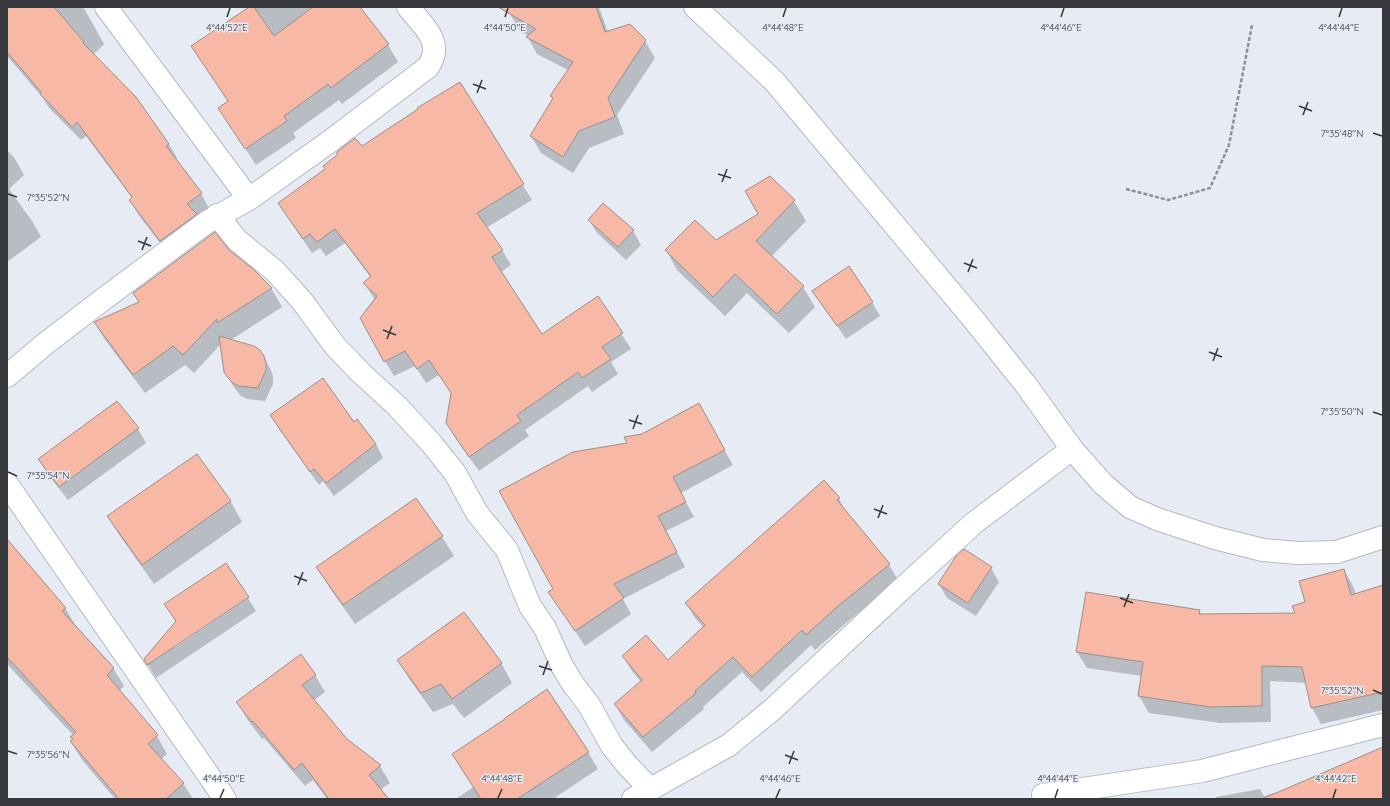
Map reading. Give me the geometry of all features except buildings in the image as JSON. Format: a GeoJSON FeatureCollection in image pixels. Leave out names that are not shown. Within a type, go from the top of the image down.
{"type":"FeatureCollection","features":[{"type":"Feature","properties":{"kind":"street"},"geometry":{"type":"LineString","coordinates":[[106,7],[248,199]]}},
{"type":"Feature","properties":{"kind":"street"},"geometry":{"type":"LineString","coordinates":[[7,376],[45,344],[105,298],[217,215],[248,199],[329,142],[428,67],[434,56],[432,37],[408,7]]}},
{"type":"Feature","properties":{"kind":"street"},"geometry":{"type":"LineString","coordinates":[[695,7],[774,81],[974,320],[1026,385],[1072,449],[1103,484],[1130,507],[1157,519],[1215,538],[1263,550],[1298,553],[1337,552],[1383,537]]}},
{"type":"Feature","properties":{"kind":"street"},"geometry":{"type":"LineString","coordinates":[[217,215],[237,240],[275,271],[302,301],[336,346],[361,373],[397,406],[431,443],[455,473],[477,513],[507,550],[530,606],[544,628],[562,666],[573,684],[589,705],[612,746],[628,766],[642,794],[729,745],[773,709],[974,523],[1072,449]]}},
{"type":"Feature","properties":{"kind":"street"},"geometry":{"type":"LineString","coordinates":[[7,484],[225,799]]}},
{"type":"Feature","properties":{"kind":"street"},"geometry":{"type":"LineString","coordinates":[[1043,795],[1202,771],[1383,725]]}},
{"type":"Feature","properties":{"kind":"path"},"geometry":{"type":"LineString","coordinates":[[1126,189],[1168,200],[1210,188],[1229,145],[1252,25]]}}]}
